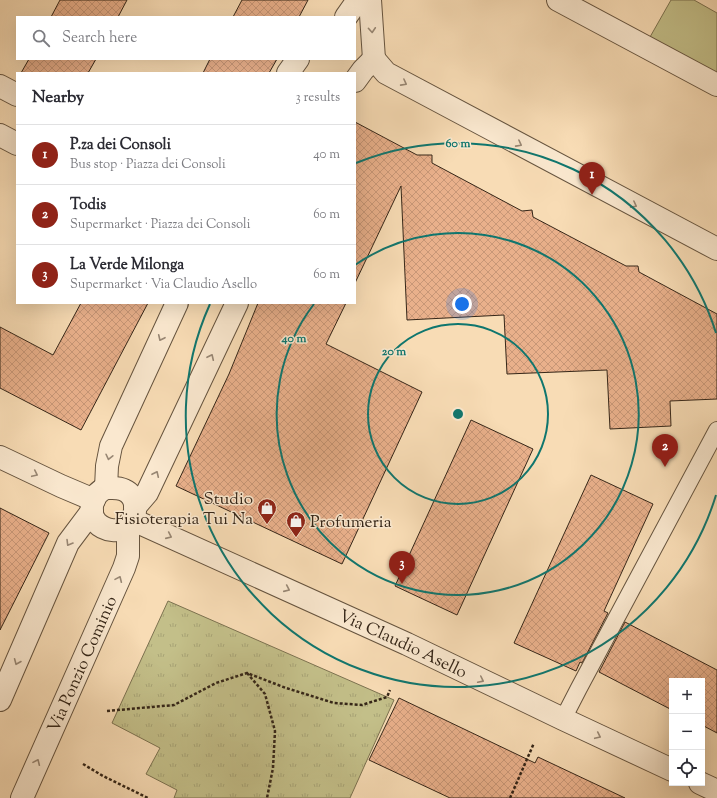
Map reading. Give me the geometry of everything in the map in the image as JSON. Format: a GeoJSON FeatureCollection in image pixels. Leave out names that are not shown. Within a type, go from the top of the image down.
{"type":"FeatureCollection","features":[{"type":"Feature","properties":{"kind":"street"},"geometry":{"type":"LineString","coordinates":[[347,16],[358,0]]}},
{"type":"Feature","properties":{"kind":"street"},"geometry":{"type":"LineString","coordinates":[[370,0],[374,59],[386,73],[717,249]]}},
{"type":"Feature","properties":{"kind":"street"},"geometry":{"type":"LineString","coordinates":[[558,0],[717,86]]}},
{"type":"Feature","properties":{"kind":"street"},"geometry":{"type":"LineString","coordinates":[[356,80],[374,59]]}},
{"type":"Feature","properties":{"kind":"street"},"geometry":{"type":"LineString","coordinates":[[289,72],[297,60]]}},
{"type":"Feature","properties":{"kind":"street"},"geometry":{"type":"LineString","coordinates":[[0,86],[16,94]]}},
{"type":"Feature","properties":{"kind":"street"},"geometry":{"type":"LineString","coordinates":[[0,135],[16,143]]}},
{"type":"Feature","properties":{"kind":"street"},"geometry":{"type":"LineString","coordinates":[[177,304],[111,446],[97,500],[96,522],[105,528],[120,530],[132,518],[147,493],[237,304]]}},
{"type":"Feature","properties":{"kind":"street"},"geometry":{"type":"LineString","coordinates":[[0,457],[61,486],[97,500]]}},
{"type":"Feature","properties":{"kind":"street"},"geometry":{"type":"LineString","coordinates":[[0,698],[68,543],[97,500],[120,488],[128,492],[133,498],[132,518]]}},
{"type":"Feature","properties":{"kind":"street","name":"Via Claudio Asello"},"geometry":{"type":"LineString","coordinates":[[132,518],[407,644],[563,720],[669,769]]}},
{"type":"Feature","properties":{"kind":"street","name":"Via Ponzio Cominio"},"geometry":{"type":"LineString","coordinates":[[22,798],[124,568],[128,556],[132,518]]}},
{"type":"Feature","properties":{"kind":"street"},"geometry":{"type":"LineString","coordinates":[[705,785],[717,791]]}},
{"type":"Feature","properties":{"kind":"lane"},"geometry":{"type":"LineString","coordinates":[[563,720],[717,430]]}},
{"type":"Feature","properties":{"kind":"path"},"geometry":{"type":"LineString","coordinates":[[108,712],[174,705],[216,683],[247,673],[286,688],[334,703],[362,705],[387,697],[390,690]]}},
{"type":"Feature","properties":{"kind":"path"},"geometry":{"type":"LineString","coordinates":[[247,673],[265,694],[275,730],[273,768],[267,798]]}},
{"type":"Feature","properties":{"kind":"path"},"geometry":{"type":"LineString","coordinates":[[510,798],[534,743]]}},
{"type":"Feature","properties":{"kind":"path"},"geometry":{"type":"LineString","coordinates":[[84,764],[103,776],[148,798]]}},
{"type":"Feature","properties":{"kind":"green space"},"geometry":{"type":"Polygon","coordinates":[[[671,0],[694,0],[717,13],[717,74],[650,37],[671,0]]]}},
{"type":"Feature","properties":{"kind":"green space"},"geometry":{"type":"Polygon","coordinates":[[[168,601],[394,700],[350,798],[174,798],[177,790],[146,774],[160,748],[112,723],[168,601]]]}},
{"type":"Feature","properties":{"kind":"building"},"geometry":{"type":"Polygon","coordinates":[[[60,0],[127,0],[119,16],[52,16],[60,0]]]}},
{"type":"Feature","properties":{"kind":"building"},"geometry":{"type":"Polygon","coordinates":[[[242,0],[308,0],[300,16],[234,16],[242,0]]]}},
{"type":"Feature","properties":{"kind":"building"},"geometry":{"type":"Polygon","coordinates":[[[28,60],[95,60],[89,72],[22,72],[28,60]]]}},
{"type":"Feature","properties":{"kind":"building"},"geometry":{"type":"Polygon","coordinates":[[[210,60],[276,60],[270,72],[204,72],[210,60]]]}},
{"type":"Feature","properties":{"kind":"building"},"geometry":{"type":"Polygon","coordinates":[[[356,123],[417,155],[432,155],[432,163],[522,211],[532,210],[533,217],[626,266],[638,266],[639,272],[717,314],[717,399],[670,401],[671,426],[610,429],[607,370],[507,374],[504,315],[407,320],[401,186],[356,281],[356,123]]]}},
{"type":"Feature","properties":{"kind":"building"},"geometry":{"type":"Polygon","coordinates":[[[80,304],[147,304],[81,430],[0,388],[0,327],[53,355],[80,304]]]}},
{"type":"Feature","properties":{"kind":"building"},"geometry":{"type":"Polygon","coordinates":[[[258,304],[346,304],[326,344],[422,392],[342,564],[176,486],[229,374],[258,304]]]}},
{"type":"Feature","properties":{"kind":"building"},"geometry":{"type":"Polygon","coordinates":[[[471,420],[533,449],[457,615],[395,586],[471,420]]]}},
{"type":"Feature","properties":{"kind":"building"},"geometry":{"type":"Polygon","coordinates":[[[591,475],[653,504],[604,611],[608,613],[582,663],[580,662],[576,671],[514,643],[591,475]]]}},
{"type":"Feature","properties":{"kind":"building"},"geometry":{"type":"Polygon","coordinates":[[[0,508],[49,533],[0,630],[0,508]]]}},
{"type":"Feature","properties":{"kind":"building"},"geometry":{"type":"Polygon","coordinates":[[[625,622],[717,670],[717,733],[705,727],[705,678],[669,678],[669,708],[599,672],[625,622]]]}},
{"type":"Feature","properties":{"kind":"building"},"geometry":{"type":"Polygon","coordinates":[[[399,698],[535,763],[538,757],[625,798],[450,798],[369,760],[399,698]]]}},
{"type":"Feature","properties":{"kind":"place","name":"P.za dei Consoli"},"geometry":{"type":"Point","coordinates":[592,195]}},
{"type":"Feature","properties":{"kind":"place","name":"Todis"},"geometry":{"type":"Point","coordinates":[665,467]}},
{"type":"Feature","properties":{"kind":"place","name":"Studio Fisioterapia Tui Na"},"geometry":{"type":"Point","coordinates":[267,525]}},
{"type":"Feature","properties":{"kind":"place","name":"Profumeria"},"geometry":{"type":"Point","coordinates":[296,538]}},
{"type":"Feature","properties":{"kind":"place","name":"La Verde Milonga"},"geometry":{"type":"Point","coordinates":[402,584]}}]}
